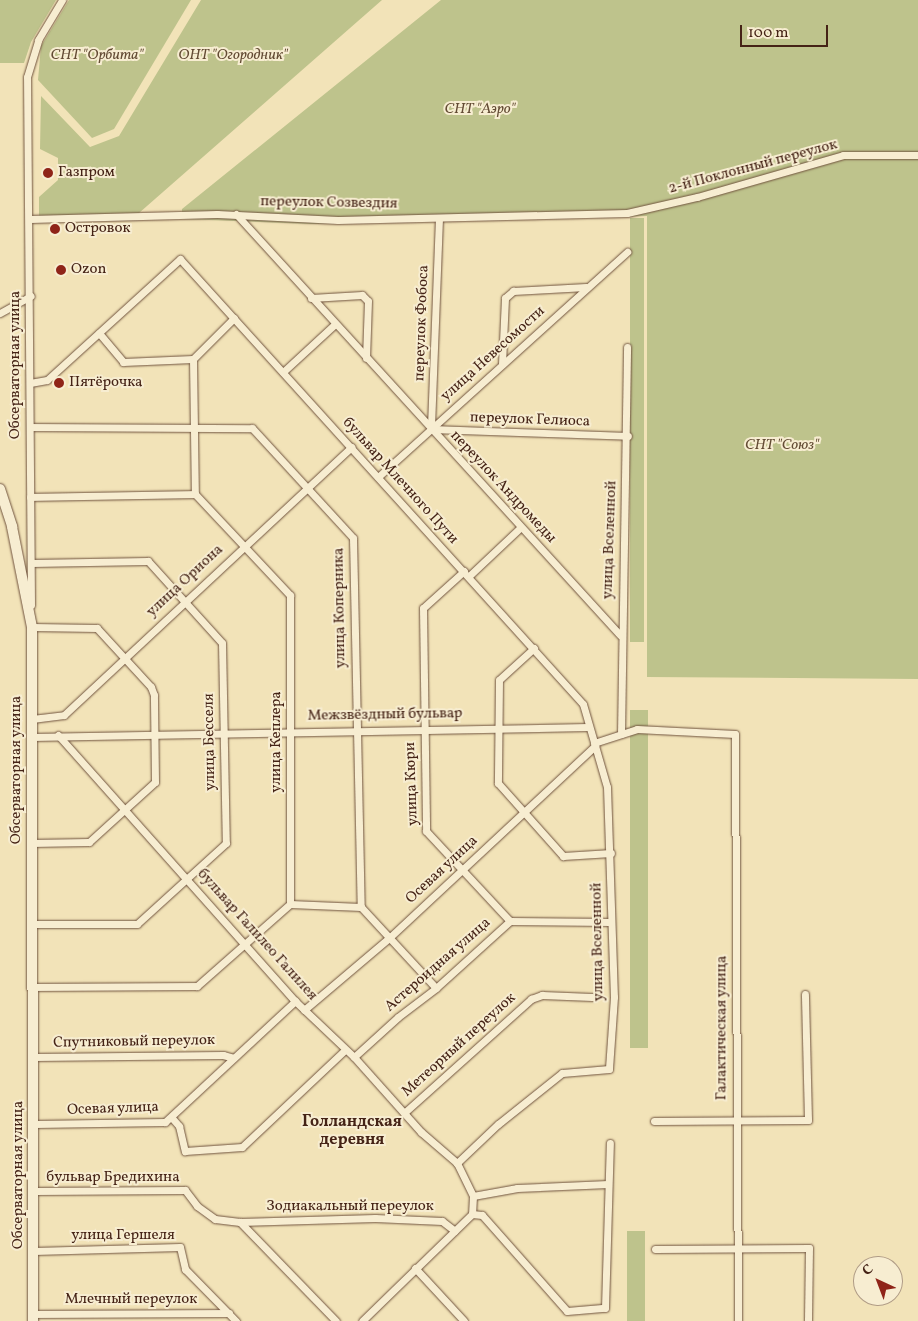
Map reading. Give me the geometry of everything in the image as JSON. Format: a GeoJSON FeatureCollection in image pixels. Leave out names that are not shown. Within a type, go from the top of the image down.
{"type":"FeatureCollection","features":[{"type":"Feature","properties":{"kind":"main road"},"geometry":{"type":"LineString","coordinates":[[0,489],[12,527],[32,627]]}},
{"type":"Feature","properties":{"kind":"main road","name":"Обсерваторная улица"},"geometry":{"type":"LineString","coordinates":[[32,627],[35,1124],[33,1318]]}},
{"type":"Feature","properties":{"kind":"street","name":"Обсерваторная улица"},"geometry":{"type":"LineString","coordinates":[[32,627],[29,66],[38,40],[62,0]]}},
{"type":"Feature","properties":{"kind":"street","name":"2-й Поклонный переулок"},"geometry":{"type":"LineString","coordinates":[[626,213],[697,197],[843,155],[918,155]]}},
{"type":"Feature","properties":{"kind":"street","name":"переулок Созвездия"},"geometry":{"type":"LineString","coordinates":[[30,219],[92,215],[236,214],[338,220],[626,213]]}},
{"type":"Feature","properties":{"kind":"street","name":"переулок Андромеды"},"geometry":{"type":"LineString","coordinates":[[236,214],[620,635]]}},
{"type":"Feature","properties":{"kind":"street","name":"переулок Фобоса"},"geometry":{"type":"LineString","coordinates":[[431,429],[439,218]]}},
{"type":"Feature","properties":{"kind":"street","name":"улица Невесомости"},"geometry":{"type":"LineString","coordinates":[[378,477],[586,287],[627,252]]}},
{"type":"Feature","properties":{"kind":"street","name":"бульвар Млечного Пути"},"geometry":{"type":"LineString","coordinates":[[99,333],[180,259],[583,704],[588,727]]}},
{"type":"Feature","properties":{"kind":"street"},"geometry":{"type":"LineString","coordinates":[[502,364],[505,298],[513,291],[586,287]]}},
{"type":"Feature","properties":{"kind":"street"},"geometry":{"type":"LineString","coordinates":[[311,298],[362,295],[368,301],[366,358]]}},
{"type":"Feature","properties":{"kind":"street"},"geometry":{"type":"LineString","coordinates":[[0,314],[31,296]]}},
{"type":"Feature","properties":{"kind":"street"},"geometry":{"type":"LineString","coordinates":[[30,384],[47,380],[99,333],[123,362],[193,359],[234,318]]}},
{"type":"Feature","properties":{"kind":"street"},"geometry":{"type":"LineString","coordinates":[[283,372],[335,324]]}},
{"type":"Feature","properties":{"kind":"street","name":"улица Вселенной"},"geometry":{"type":"LineString","coordinates":[[621,734],[620,635],[628,436],[627,347]]}},
{"type":"Feature","properties":{"kind":"street"},"geometry":{"type":"LineString","coordinates":[[30,497],[195,494],[193,359]]}},
{"type":"Feature","properties":{"kind":"street","name":"улица Коперника"},"geometry":{"type":"LineString","coordinates":[[30,427],[252,428],[352,538],[361,907]]}},
{"type":"Feature","properties":{"kind":"street","name":"переулок Гелиоса"},"geometry":{"type":"LineString","coordinates":[[431,429],[628,436]]}},
{"type":"Feature","properties":{"kind":"street","name":"улица Ориона"},"geometry":{"type":"LineString","coordinates":[[32,719],[64,715],[124,656],[351,447]]}},
{"type":"Feature","properties":{"kind":"street","name":"улица Кеплера"},"geometry":{"type":"LineString","coordinates":[[195,494],[290,595],[290,904]]}},
{"type":"Feature","properties":{"kind":"street","name":"улица Кюри"},"geometry":{"type":"LineString","coordinates":[[510,921],[426,831],[424,608],[521,527]]}},
{"type":"Feature","properties":{"kind":"street","name":"улица Бесселя"},"geometry":{"type":"LineString","coordinates":[[31,563],[148,561],[222,643],[226,843],[137,924],[33,924]]}},
{"type":"Feature","properties":{"kind":"street"},"geometry":{"type":"LineString","coordinates":[[32,627],[92,626],[100,631],[151,687],[155,733],[155,782],[125,810],[89,842],[32,843]]}},
{"type":"Feature","properties":{"kind":"street"},"geometry":{"type":"LineString","coordinates":[[534,648],[498,680],[498,783],[563,856],[611,853]]}},
{"type":"Feature","properties":{"kind":"street","name":"улица Вселенной"},"geometry":{"type":"LineString","coordinates":[[457,1163],[498,1124],[562,1073],[609,1069],[614,997],[610,922],[611,853],[606,787],[595,744],[588,727]]}},
{"type":"Feature","properties":{"kind":"street","name":"Межзвёздный бульвар"},"geometry":{"type":"LineString","coordinates":[[32,737],[424,728],[588,727]]}},
{"type":"Feature","properties":{"kind":"street","name":"Галактическая улица"},"geometry":{"type":"LineString","coordinates":[[621,734],[637,729],[735,734],[738,1321]]}},
{"type":"Feature","properties":{"kind":"street"},"geometry":{"type":"LineString","coordinates":[[595,744],[621,734]]}},
{"type":"Feature","properties":{"kind":"street","name":"бульвар Галилео Галилея"},"geometry":{"type":"LineString","coordinates":[[58,735],[188,878],[245,946],[295,1001],[354,1057],[404,1113],[457,1163],[473,1196]]}},
{"type":"Feature","properties":{"kind":"street","name":"Осевая улица"},"geometry":{"type":"LineString","coordinates":[[304,1010],[389,938],[525,813],[595,744]]}},
{"type":"Feature","properties":{"kind":"street"},"geometry":{"type":"LineString","coordinates":[[33,987],[197,986],[245,946],[290,904],[361,907],[436,988]]}},
{"type":"Feature","properties":{"kind":"street","name":"Астероидная улица"},"geometry":{"type":"LineString","coordinates":[[354,1057],[398,1017],[436,988],[510,921],[610,922]]}},
{"type":"Feature","properties":{"kind":"street"},"geometry":{"type":"LineString","coordinates":[[654,1121],[808,1120],[805,994]]}},
{"type":"Feature","properties":{"kind":"street","name":"Метеорный переулок"},"geometry":{"type":"LineString","coordinates":[[404,1113],[531,999],[542,995],[592,997]]}},
{"type":"Feature","properties":{"kind":"street","name":"Осевая улица"},"geometry":{"type":"LineString","coordinates":[[35,1124],[165,1122],[172,1118],[295,1001]]}},
{"type":"Feature","properties":{"kind":"street"},"geometry":{"type":"LineString","coordinates":[[172,1118],[179,1126],[185,1151],[242,1147],[345,1050]]}},
{"type":"Feature","properties":{"kind":"street","name":"Спутниковый переулок"},"geometry":{"type":"LineString","coordinates":[[34,1057],[223,1055],[234,1058]]}},
{"type":"Feature","properties":{"kind":"street"},"geometry":{"type":"LineString","coordinates":[[472,1214],[482,1215],[567,1311],[605,1308],[610,1143]]}},
{"type":"Feature","properties":{"kind":"street"},"geometry":{"type":"LineString","coordinates":[[362,1321],[472,1214],[473,1196],[517,1188],[608,1184]]}},
{"type":"Feature","properties":{"kind":"street","name":"бульвар Бредихина"},"geometry":{"type":"LineString","coordinates":[[34,1191],[185,1190],[196,1206],[215,1219],[240,1222]]}},
{"type":"Feature","properties":{"kind":"street","name":"Зодиакальный переулок"},"geometry":{"type":"LineString","coordinates":[[240,1222],[375,1218],[442,1221],[455,1231]]}},
{"type":"Feature","properties":{"kind":"street"},"geometry":{"type":"LineString","coordinates":[[240,1222],[336,1321]]}},
{"type":"Feature","properties":{"kind":"street","name":"улица Гершеля"},"geometry":{"type":"LineString","coordinates":[[34,1251],[180,1247],[186,1269],[236,1321]]}},
{"type":"Feature","properties":{"kind":"street"},"geometry":{"type":"LineString","coordinates":[[655,1249],[809,1248],[808,1321]]}},
{"type":"Feature","properties":{"kind":"street"},"geometry":{"type":"LineString","coordinates":[[415,1268],[464,1321]]}},
{"type":"Feature","properties":{"kind":"street","name":"Млечный переулок"},"geometry":{"type":"LineString","coordinates":[[33,1318],[228,1313]]}},
{"type":"Feature","properties":{"kind":"green space"},"geometry":{"type":"Polygon","coordinates":[[[0,0],[56,0],[31,42],[24,63],[0,63],[0,0]]]}},
{"type":"Feature","properties":{"kind":"green space","name":"СНТ \"Орбита\""},"geometry":{"type":"Polygon","coordinates":[[[69,0],[191,0],[114,129],[92,138],[38,80],[41,46],[69,0]]]}},
{"type":"Feature","properties":{"kind":"green space","name":"ОНТ \"Огородник\""},"geometry":{"type":"Polygon","coordinates":[[[201,0],[382,0],[139,213],[39,216],[39,197],[58,180],[58,158],[40,149],[41,96],[90,147],[119,136],[201,0]]]}},
{"type":"Feature","properties":{"kind":"green space"},"geometry":{"type":"Polygon","coordinates":[[[441,0],[918,0],[918,679],[647,677],[647,216],[311,224],[182,219],[182,209],[441,0]]]}},
{"type":"Feature","properties":{"kind":"green space"},"geometry":{"type":"Polygon","coordinates":[[[630,218],[644,218],[644,642],[630,642],[630,218]]]}},
{"type":"Feature","properties":{"kind":"green space"},"geometry":{"type":"Polygon","coordinates":[[[630,710],[648,710],[648,1048],[630,1048],[630,710]]]}},
{"type":"Feature","properties":{"kind":"green space"},"geometry":{"type":"Polygon","coordinates":[[[627,1231],[645,1231],[645,1321],[627,1321],[627,1231]]]}},
{"type":"Feature","properties":{"kind":"place","name":"Газпром"},"geometry":{"type":"Point","coordinates":[48,173]}},
{"type":"Feature","properties":{"kind":"place","name":"Островок"},"geometry":{"type":"Point","coordinates":[55,229]}},
{"type":"Feature","properties":{"kind":"place","name":"Ozon"},"geometry":{"type":"Point","coordinates":[61,270]}},
{"type":"Feature","properties":{"kind":"place","name":"Пятёрочка"},"geometry":{"type":"Point","coordinates":[59,383]}},
{"type":"Feature","properties":{"kind":"district","name":"Голландская деревня"},"geometry":{"type":"Point","coordinates":[352,1131]}},
{"type":"Feature","properties":{"kind":"park label","name":"СНТ \"Аэро\""},"geometry":{"type":"Point","coordinates":[480,110]}},
{"type":"Feature","properties":{"kind":"park label","name":"СНТ \"Союз\""},"geometry":{"type":"Point","coordinates":[782,446]}}]}
